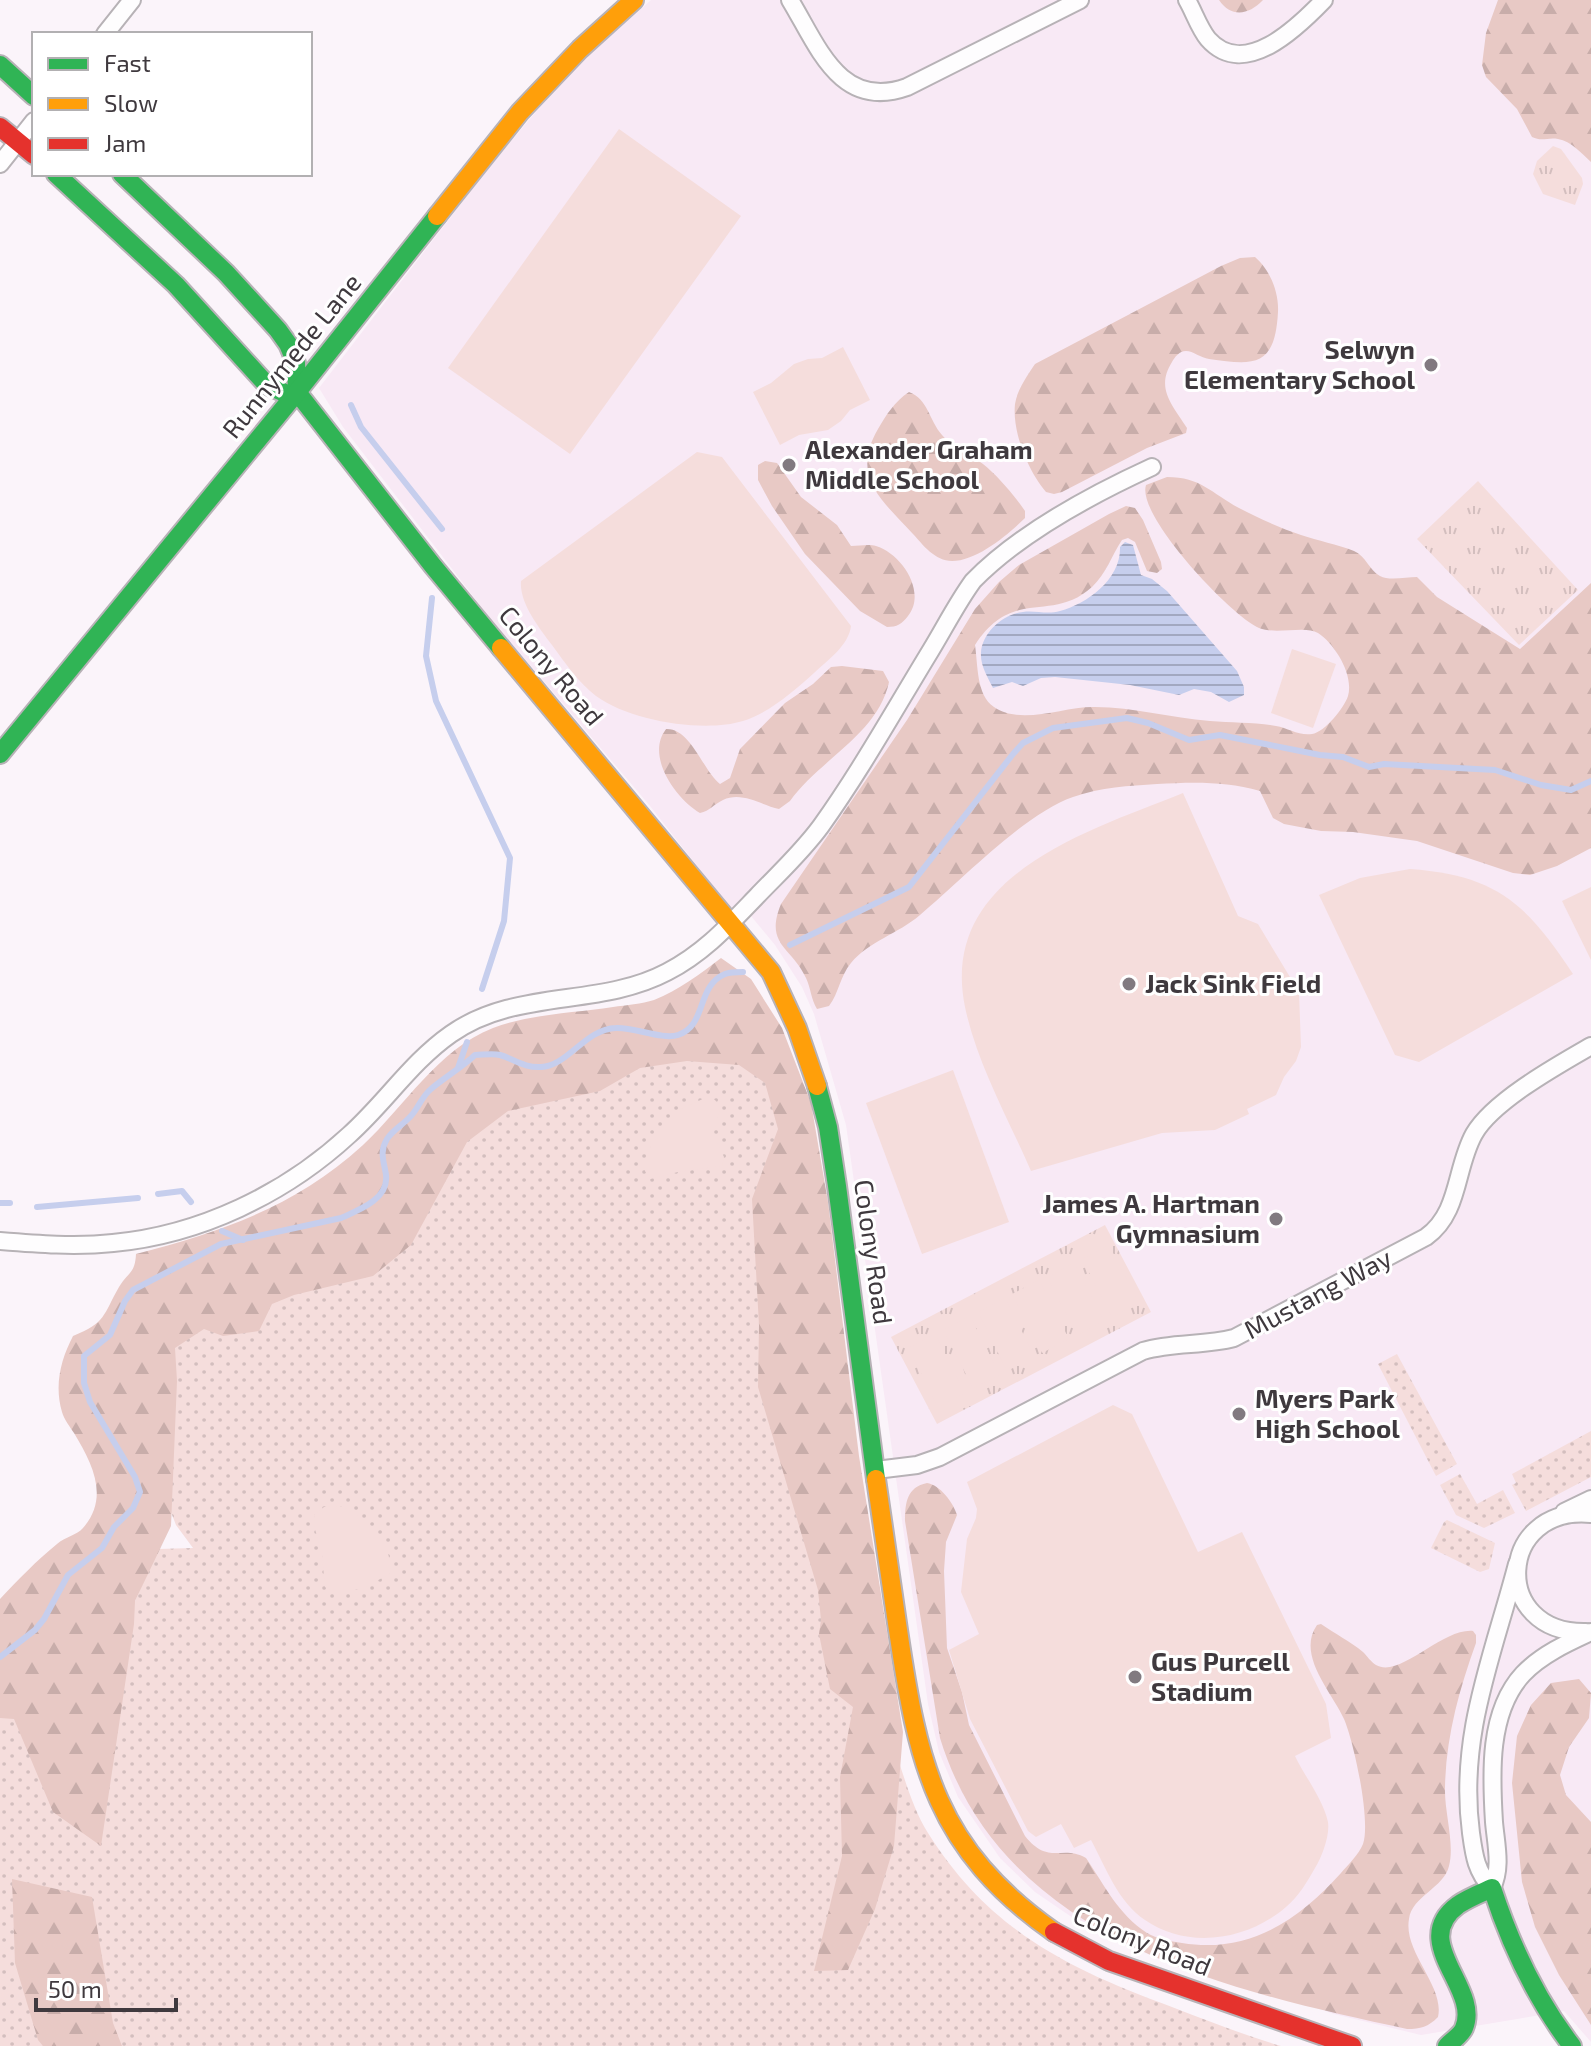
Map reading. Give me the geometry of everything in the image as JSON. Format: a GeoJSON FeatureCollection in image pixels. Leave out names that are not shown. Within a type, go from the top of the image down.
{"type":"FeatureCollection","features":[{"type":"Feature","properties":{"kind":"street"},"geometry":{"type":"LineString","coordinates":[[107,32],[132,0]]}},
{"type":"Feature","properties":{"kind":"street","name":"Runnymede Lane"},"geometry":{"type":"LineString","coordinates":[[0,754],[297,392],[520,112],[580,49],[634,0]]}},
{"type":"Feature","properties":{"kind":"street"},"geometry":{"type":"LineString","coordinates":[[790,0],[839,77],[866,91],[891,92],[907,87],[1080,0]]}},
{"type":"Feature","properties":{"kind":"street"},"geometry":{"type":"LineString","coordinates":[[1187,0],[1209,40],[1223,51],[1236,55],[1252,54],[1277,40],[1324,0]]}},
{"type":"Feature","properties":{"kind":"street"},"geometry":{"type":"LineString","coordinates":[[0,65],[32,94]]}},
{"type":"Feature","properties":{"kind":"street"},"geometry":{"type":"LineString","coordinates":[[0,164],[32,124]]}},
{"type":"Feature","properties":{"kind":"street"},"geometry":{"type":"LineString","coordinates":[[0,127],[32,153]]}},
{"type":"Feature","properties":{"kind":"street"},"geometry":{"type":"LineString","coordinates":[[58,176],[173,282],[267,385],[287,394],[297,392],[296,363],[278,330],[211,258],[124,176]]}},
{"type":"Feature","properties":{"kind":"street","name":"Colony Road"},"geometry":{"type":"LineString","coordinates":[[297,392],[417,546],[771,972],[796,1023],[818,1084],[839,1193],[907,1683],[921,1751],[943,1810],[982,1869],[1030,1916],[1055,1933],[1090,1952],[1352,2045]]}},
{"type":"Feature","properties":{"kind":"street"},"geometry":{"type":"LineString","coordinates":[[0,1241],[65,1245],[115,1243],[183,1229],[234,1211],[295,1177],[336,1147],[424,1056],[464,1025],[509,1007],[613,991],[642,983],[689,959],[731,925],[821,826],[973,581],[993,561],[1029,535],[1152,467]]}},
{"type":"Feature","properties":{"kind":"street","name":"Mustang Way"},"geometry":{"type":"LineString","coordinates":[[876,1470],[917,1465],[940,1457],[1143,1351],[1234,1338],[1426,1237],[1448,1214],[1467,1150],[1483,1122],[1509,1099],[1591,1046]]}},
{"type":"Feature","properties":{"kind":"street"},"geometry":{"type":"LineString","coordinates":[[1572,2046],[1554,2024],[1526,1978],[1503,1924],[1492,1888],[1477,1870],[1469,1819],[1469,1755],[1479,1696],[1523,1546],[1534,1530],[1591,1499]]}},
{"type":"Feature","properties":{"kind":"street"},"geometry":{"type":"LineString","coordinates":[[1550,1520],[1569,1513],[1591,1514]]}},
{"type":"Feature","properties":{"kind":"street"},"geometry":{"type":"LineString","coordinates":[[1517,1564],[1517,1583],[1523,1601],[1535,1616],[1550,1627],[1568,1632],[1591,1631]]}},
{"type":"Feature","properties":{"kind":"street"},"geometry":{"type":"LineString","coordinates":[[1447,2046],[1460,2034],[1467,2011],[1464,1997],[1440,1949],[1439,1930],[1450,1911],[1492,1888],[1499,1865],[1493,1765],[1503,1708],[1516,1682],[1525,1672],[1539,1660],[1591,1631]]}},
{"type":"Feature","properties":{"kind":"shaded area"},"geometry":{"type":"Polygon","coordinates":[[[651,0],[1591,0],[1591,2042],[1564,2011],[1421,2035],[1334,2014],[1121,1940],[1076,1920],[1035,1892],[1000,1858],[958,1797],[939,1752],[928,1704],[846,1125],[814,1014],[802,987],[775,945],[751,916],[746,920],[730,908],[650,806],[489,617],[343,427],[319,388],[490,166],[544,102],[580,63],[651,0]]]}},
{"type":"Feature","properties":{"kind":"green space"},"geometry":{"type":"Polygon","coordinates":[[[1219,0],[1263,0],[1252,9],[1235,12],[1219,0]]]}},
{"type":"Feature","properties":{"kind":"green space"},"geometry":{"type":"Polygon","coordinates":[[[1498,0],[1591,0],[1591,162],[1563,140],[1532,137],[1517,109],[1486,77],[1482,65],[1486,33],[1498,0]]]}},
{"type":"Feature","properties":{"kind":"green space"},"geometry":{"type":"Polygon","coordinates":[[[619,129],[741,216],[570,454],[448,368],[619,129]]]}},
{"type":"Feature","properties":{"kind":"green space"},"geometry":{"type":"Polygon","coordinates":[[[1553,146],[1561,149],[1582,178],[1583,184],[1575,205],[1543,194],[1533,174],[1537,161],[1553,146]]]}},
{"type":"Feature","properties":{"kind":"green space"},"geometry":{"type":"Polygon","coordinates":[[[1255,257],[1269,275],[1277,297],[1276,330],[1267,352],[1260,358],[1239,362],[1206,358],[1189,351],[1179,353],[1165,380],[1168,396],[1187,428],[1186,433],[1147,448],[1062,492],[1046,492],[1033,473],[1016,427],[1018,394],[1035,364],[1221,266],[1240,258],[1255,257]]]}},
{"type":"Feature","properties":{"kind":"green space"},"geometry":{"type":"Polygon","coordinates":[[[843,347],[870,400],[850,410],[828,430],[799,435],[780,445],[753,392],[771,383],[794,364],[822,358],[843,347]]]}},
{"type":"Feature","properties":{"kind":"green space"},"geometry":{"type":"Polygon","coordinates":[[[909,392],[928,410],[946,440],[978,460],[1006,486],[1025,511],[1025,518],[992,546],[972,557],[952,561],[930,552],[873,487],[867,461],[870,446],[888,413],[909,392]]]}},
{"type":"Feature","properties":{"kind":"green space"},"geometry":{"type":"Polygon","coordinates":[[[697,452],[722,457],[851,626],[837,652],[772,707],[743,721],[708,726],[647,718],[610,705],[596,696],[572,672],[542,631],[527,607],[521,589],[521,581],[697,452]]]}},
{"type":"Feature","properties":{"kind":"green space"},"geometry":{"type":"Polygon","coordinates":[[[765,461],[777,463],[801,497],[837,525],[851,546],[876,546],[886,550],[903,565],[915,596],[904,621],[887,627],[860,611],[805,554],[758,480],[758,465],[765,461]]]}},
{"type":"Feature","properties":{"kind":"green space"},"geometry":{"type":"Polygon","coordinates":[[[1167,477],[1197,483],[1269,523],[1354,551],[1380,576],[1393,579],[1417,577],[1437,597],[1520,649],[1591,583],[1591,848],[1557,866],[1530,875],[1513,873],[1417,841],[1284,824],[1273,818],[1260,791],[1247,788],[1183,783],[1094,791],[1073,797],[1034,818],[920,915],[858,955],[847,968],[829,1006],[817,1009],[806,978],[778,937],[776,928],[781,904],[907,720],[975,609],[1019,565],[1126,506],[1135,508],[1143,520],[1162,569],[1157,573],[1147,571],[1135,542],[1128,538],[1122,540],[1097,582],[1077,598],[1018,610],[989,627],[975,645],[979,679],[988,702],[1005,712],[1030,715],[1083,707],[1110,707],[1195,720],[1268,725],[1312,734],[1323,729],[1343,707],[1349,688],[1346,670],[1337,652],[1324,638],[1312,631],[1259,628],[1208,585],[1170,540],[1155,518],[1147,499],[1146,485],[1167,477]]]}},
{"type":"Feature","properties":{"kind":"green space"},"geometry":{"type":"Polygon","coordinates":[[[1478,481],[1578,590],[1519,645],[1417,539],[1478,481]]]}},
{"type":"Feature","properties":{"kind":"green space"},"geometry":{"type":"Polygon","coordinates":[[[1292,649],[1336,664],[1313,728],[1271,713],[1292,649]]]}},
{"type":"Feature","properties":{"kind":"green space"},"geometry":{"type":"Polygon","coordinates":[[[831,667],[883,671],[889,682],[883,700],[860,732],[779,809],[737,797],[723,800],[700,813],[673,787],[661,764],[659,752],[660,740],[666,729],[683,735],[720,784],[730,778],[740,749],[785,703],[831,667]]]}},
{"type":"Feature","properties":{"kind":"green space","name":"Jack Sink Field"},"geometry":{"type":"Polygon","coordinates":[[[1183,793],[1238,916],[1258,924],[1299,992],[1301,1047],[1296,1061],[1276,1095],[1247,1109],[1249,1114],[1215,1130],[1162,1133],[1031,1171],[985,1070],[965,1007],[963,961],[974,923],[997,891],[1029,865],[1105,824],[1183,793]]]}},
{"type":"Feature","properties":{"kind":"green space"},"geometry":{"type":"Polygon","coordinates":[[[1410,869],[1465,878],[1487,886],[1506,898],[1540,929],[1573,974],[1419,1062],[1395,1055],[1319,895],[1360,878],[1410,869]]]}},
{"type":"Feature","properties":{"kind":"green space"},"geometry":{"type":"Polygon","coordinates":[[[1591,887],[1591,960],[1562,901],[1591,887]]]}},
{"type":"Feature","properties":{"kind":"green space"},"geometry":{"type":"Polygon","coordinates":[[[721,958],[751,979],[782,1028],[811,1103],[828,1202],[859,1456],[903,1732],[894,1846],[875,1909],[848,1970],[814,1971],[842,1856],[840,1777],[853,1707],[830,1689],[819,1634],[818,1590],[758,1387],[759,1325],[752,1199],[778,1129],[765,1083],[739,1065],[687,1061],[640,1068],[600,1091],[508,1111],[467,1142],[411,1245],[373,1276],[294,1295],[272,1304],[259,1331],[223,1336],[204,1329],[175,1348],[177,1381],[171,1526],[135,1601],[101,1846],[53,1812],[14,1719],[0,1718],[0,1599],[49,1550],[80,1530],[96,1504],[92,1468],[62,1412],[60,1372],[73,1336],[92,1327],[102,1317],[133,1269],[136,1254],[228,1226],[311,1185],[363,1145],[438,1064],[473,1038],[493,1028],[522,1020],[654,1000],[681,987],[721,958]]]}},
{"type":"Feature","properties":{"kind":"green space"},"geometry":{"type":"Polygon","coordinates":[[[762,1002],[894,1748],[922,1823],[952,1867],[977,1896],[1034,1942],[1065,1961],[1134,1993],[1281,2046],[0,2046],[0,1658],[135,1601],[158,1549],[193,1548],[176,1525],[151,1461],[97,1374],[380,1161],[762,1002]]]}},
{"type":"Feature","properties":{"kind":"green space"},"geometry":{"type":"Polygon","coordinates":[[[953,1070],[1009,1222],[922,1254],[866,1103],[953,1070]]]}},
{"type":"Feature","properties":{"kind":"green space"},"geometry":{"type":"Polygon","coordinates":[[[705,1098],[715,1100],[721,1107],[713,1134],[724,1157],[722,1166],[650,1179],[645,1171],[651,1143],[666,1130],[678,1110],[705,1098]]]}},
{"type":"Feature","properties":{"kind":"green space"},"geometry":{"type":"Polygon","coordinates":[[[1105,1225],[1151,1312],[937,1424],[891,1337],[1105,1225]]]}},
{"type":"Feature","properties":{"kind":"green space"},"geometry":{"type":"Polygon","coordinates":[[[1109,1245],[1139,1303],[1112,1317],[1082,1259],[1109,1245]]]}},
{"type":"Feature","properties":{"kind":"green space"},"geometry":{"type":"Polygon","coordinates":[[[1074,1263],[1104,1321],[1077,1335],[1047,1277],[1074,1263]]]}},
{"type":"Feature","properties":{"kind":"green space"},"geometry":{"type":"Polygon","coordinates":[[[1039,1280],[1069,1339],[1042,1353],[1012,1294],[1039,1280]]]}},
{"type":"Feature","properties":{"kind":"green space"},"geometry":{"type":"Polygon","coordinates":[[[1005,1298],[1035,1357],[1007,1371],[978,1312],[1005,1298]]]}},
{"type":"Feature","properties":{"kind":"green space"},"geometry":{"type":"Polygon","coordinates":[[[970,1316],[1000,1375],[973,1388],[943,1330],[970,1316]]]}},
{"type":"Feature","properties":{"kind":"green space"},"geometry":{"type":"Polygon","coordinates":[[[935,1334],[965,1393],[938,1407],[908,1348],[935,1334]]]}},
{"type":"Feature","properties":{"kind":"green space"},"geometry":{"type":"Polygon","coordinates":[[[1397,1354],[1457,1464],[1436,1476],[1378,1364],[1397,1354]]]}},
{"type":"Feature","properties":{"kind":"green space","name":"Gus Purcell Stadium"},"geometry":{"type":"Polygon","coordinates":[[[1113,1405],[1132,1414],[1198,1552],[1242,1532],[1326,1704],[1331,1738],[1295,1756],[1326,1813],[1328,1827],[1323,1852],[1306,1884],[1291,1903],[1271,1918],[1236,1934],[1198,1938],[1162,1929],[1145,1920],[1127,1904],[1091,1840],[1074,1848],[1061,1824],[1036,1837],[1028,1831],[970,1719],[949,1650],[979,1634],[961,1592],[967,1539],[977,1509],[967,1482],[1113,1405]]]}},
{"type":"Feature","properties":{"kind":"green space"},"geometry":{"type":"Polygon","coordinates":[[[1591,1431],[1591,1477],[1526,1511],[1512,1485],[1516,1483],[1512,1474],[1591,1431]]]}},
{"type":"Feature","properties":{"kind":"green space"},"geometry":{"type":"Polygon","coordinates":[[[1460,1474],[1477,1504],[1503,1490],[1515,1513],[1484,1528],[1456,1515],[1440,1485],[1460,1474]]]}},
{"type":"Feature","properties":{"kind":"green space"},"geometry":{"type":"Polygon","coordinates":[[[927,1483],[945,1495],[957,1515],[946,1542],[947,1648],[969,1725],[1025,1836],[1041,1850],[1086,1858],[1128,1917],[1147,1933],[1164,1940],[1206,1945],[1229,1943],[1270,1930],[1325,1890],[1363,1844],[1363,1800],[1348,1730],[1313,1661],[1312,1637],[1317,1625],[1321,1624],[1353,1644],[1376,1665],[1386,1667],[1409,1660],[1448,1637],[1473,1631],[1476,1643],[1454,1714],[1446,1768],[1445,1796],[1451,1848],[1449,1866],[1441,1880],[1416,1904],[1409,1919],[1412,1944],[1436,1993],[1438,2017],[1424,2027],[1407,2029],[1337,2014],[1196,1973],[1128,1945],[1067,1909],[1014,1863],[970,1807],[940,1738],[905,1521],[908,1497],[915,1488],[927,1483]]]}},
{"type":"Feature","properties":{"kind":"green space"},"geometry":{"type":"Polygon","coordinates":[[[340,1506],[359,1516],[375,1530],[386,1548],[391,1573],[364,1588],[335,1594],[325,1587],[314,1515],[324,1507],[340,1506]]]}},
{"type":"Feature","properties":{"kind":"green space"},"geometry":{"type":"Polygon","coordinates":[[[1447,1520],[1495,1543],[1489,1569],[1480,1572],[1431,1548],[1447,1520]]]}},
{"type":"Feature","properties":{"kind":"green space"},"geometry":{"type":"Polygon","coordinates":[[[1579,1679],[1591,1693],[1589,1718],[1569,1747],[1560,1775],[1566,1795],[1591,1822],[1591,2025],[1559,1975],[1535,1927],[1522,1882],[1512,1783],[1517,1736],[1531,1705],[1551,1683],[1579,1679]]]}},
{"type":"Feature","properties":{"kind":"green space"},"geometry":{"type":"Polygon","coordinates":[[[12,1879],[92,1897],[113,2023],[122,2046],[43,2046],[38,2040],[15,1963],[12,1879]]]}},
{"type":"Feature","properties":{"kind":"water"},"geometry":{"type":"Polygon","coordinates":[[[1125,542],[1133,545],[1141,575],[1167,591],[1237,671],[1244,695],[1229,702],[1211,692],[1194,689],[1179,695],[1130,685],[1055,677],[1041,678],[1023,686],[1012,682],[993,688],[981,658],[982,646],[989,632],[1008,616],[1060,611],[1092,596],[1109,579],[1119,559],[1120,547],[1125,542]]]}},
{"type":"Feature","properties":{"kind":"waterway"},"geometry":{"type":"LineString","coordinates":[[351,405],[361,427],[442,529]]}},
{"type":"Feature","properties":{"kind":"waterway"},"geometry":{"type":"LineString","coordinates":[[432,598],[426,656],[436,701],[510,858],[504,921],[482,989]]}},
{"type":"Feature","properties":{"kind":"waterway"},"geometry":{"type":"LineString","coordinates":[[790,945],[909,887],[1013,754],[1023,743],[1053,728],[1127,718],[1189,740],[1220,735],[1343,757],[1369,767],[1384,764],[1495,770],[1541,785],[1571,790],[1591,781]]}},
{"type":"Feature","properties":{"kind":"waterway"},"geometry":{"type":"LineString","coordinates":[[0,1657],[35,1630],[68,1575],[102,1548],[114,1527],[133,1508],[140,1492],[135,1477],[90,1402],[84,1383],[84,1356],[110,1335],[133,1290],[221,1244],[341,1218],[371,1202],[383,1191],[386,1183],[383,1152],[387,1139],[412,1115],[428,1092],[475,1055],[497,1054],[524,1065],[541,1067],[560,1061],[605,1030],[623,1028],[664,1036],[678,1035],[694,1023],[705,996],[716,980],[727,973],[743,972]]}},
{"type":"Feature","properties":{"kind":"waterway"},"geometry":{"type":"LineString","coordinates":[[458,1068],[467,1042]]}},
{"type":"Feature","properties":{"kind":"waterway"},"geometry":{"type":"LineString","coordinates":[[158,1194],[182,1191],[191,1202]]}},
{"type":"Feature","properties":{"kind":"waterway"},"geometry":{"type":"LineString","coordinates":[[37,1207],[138,1198]]}},
{"type":"Feature","properties":{"kind":"waterway"},"geometry":{"type":"LineString","coordinates":[[0,1203],[10,1203]]}},
{"type":"Feature","properties":{"kind":"waterway"},"geometry":{"type":"LineString","coordinates":[[222,1231],[243,1240]]}},
{"type":"Feature","properties":{"kind":"traffic: fast"},"geometry":{"type":"LineString","coordinates":[[0,65],[32,94]]}},
{"type":"Feature","properties":{"kind":"traffic: fast"},"geometry":{"type":"LineString","coordinates":[[58,176],[176,285],[267,385],[287,394],[297,392]]}},
{"type":"Feature","properties":{"kind":"traffic: fast"},"geometry":{"type":"LineString","coordinates":[[124,176],[226,273],[278,330],[296,363],[297,392],[501,648]]}},
{"type":"Feature","properties":{"kind":"traffic: fast"},"geometry":{"type":"LineString","coordinates":[[0,754],[437,216]]}},
{"type":"Feature","properties":{"kind":"traffic: fast"},"geometry":{"type":"LineString","coordinates":[[817,1086],[828,1127],[837,1186],[876,1479]]}},
{"type":"Feature","properties":{"kind":"traffic: fast"},"geometry":{"type":"LineString","coordinates":[[1447,2046],[1463,2030],[1467,2013],[1442,1950],[1440,1934],[1445,1919],[1458,1905],[1492,1888],[1525,1971],[1572,2046]]}},
{"type":"Feature","properties":{"kind":"traffic: slow"},"geometry":{"type":"LineString","coordinates":[[437,216],[520,112],[580,49],[634,0]]}},
{"type":"Feature","properties":{"kind":"traffic: slow"},"geometry":{"type":"LineString","coordinates":[[501,648],[771,972],[797,1028],[817,1086]]}},
{"type":"Feature","properties":{"kind":"traffic: slow"},"geometry":{"type":"LineString","coordinates":[[876,1479],[914,1722],[939,1800],[958,1836],[983,1869],[1014,1901],[1054,1932]]}},
{"type":"Feature","properties":{"kind":"traffic: jam"},"geometry":{"type":"LineString","coordinates":[[0,127],[32,153]]}},
{"type":"Feature","properties":{"kind":"traffic: jam"},"geometry":{"type":"LineString","coordinates":[[1054,1932],[1109,1961],[1352,2046]]}},
{"type":"Feature","properties":{"kind":"place","name":"Selwyn Elementary School"},"geometry":{"type":"Point","coordinates":[1431,365]}},
{"type":"Feature","properties":{"kind":"place","name":"Alexander Graham Middle School"},"geometry":{"type":"Point","coordinates":[789,465]}},
{"type":"Feature","properties":{"kind":"place","name":"Jack Sink Field"},"geometry":{"type":"Point","coordinates":[1129,984]}},
{"type":"Feature","properties":{"kind":"place","name":"James A. Hartman Gymnasium"},"geometry":{"type":"Point","coordinates":[1276,1219]}},
{"type":"Feature","properties":{"kind":"place","name":"Myers Park High School"},"geometry":{"type":"Point","coordinates":[1239,1414]}},
{"type":"Feature","properties":{"kind":"place","name":"Gus Purcell Stadium"},"geometry":{"type":"Point","coordinates":[1135,1677]}}]}
